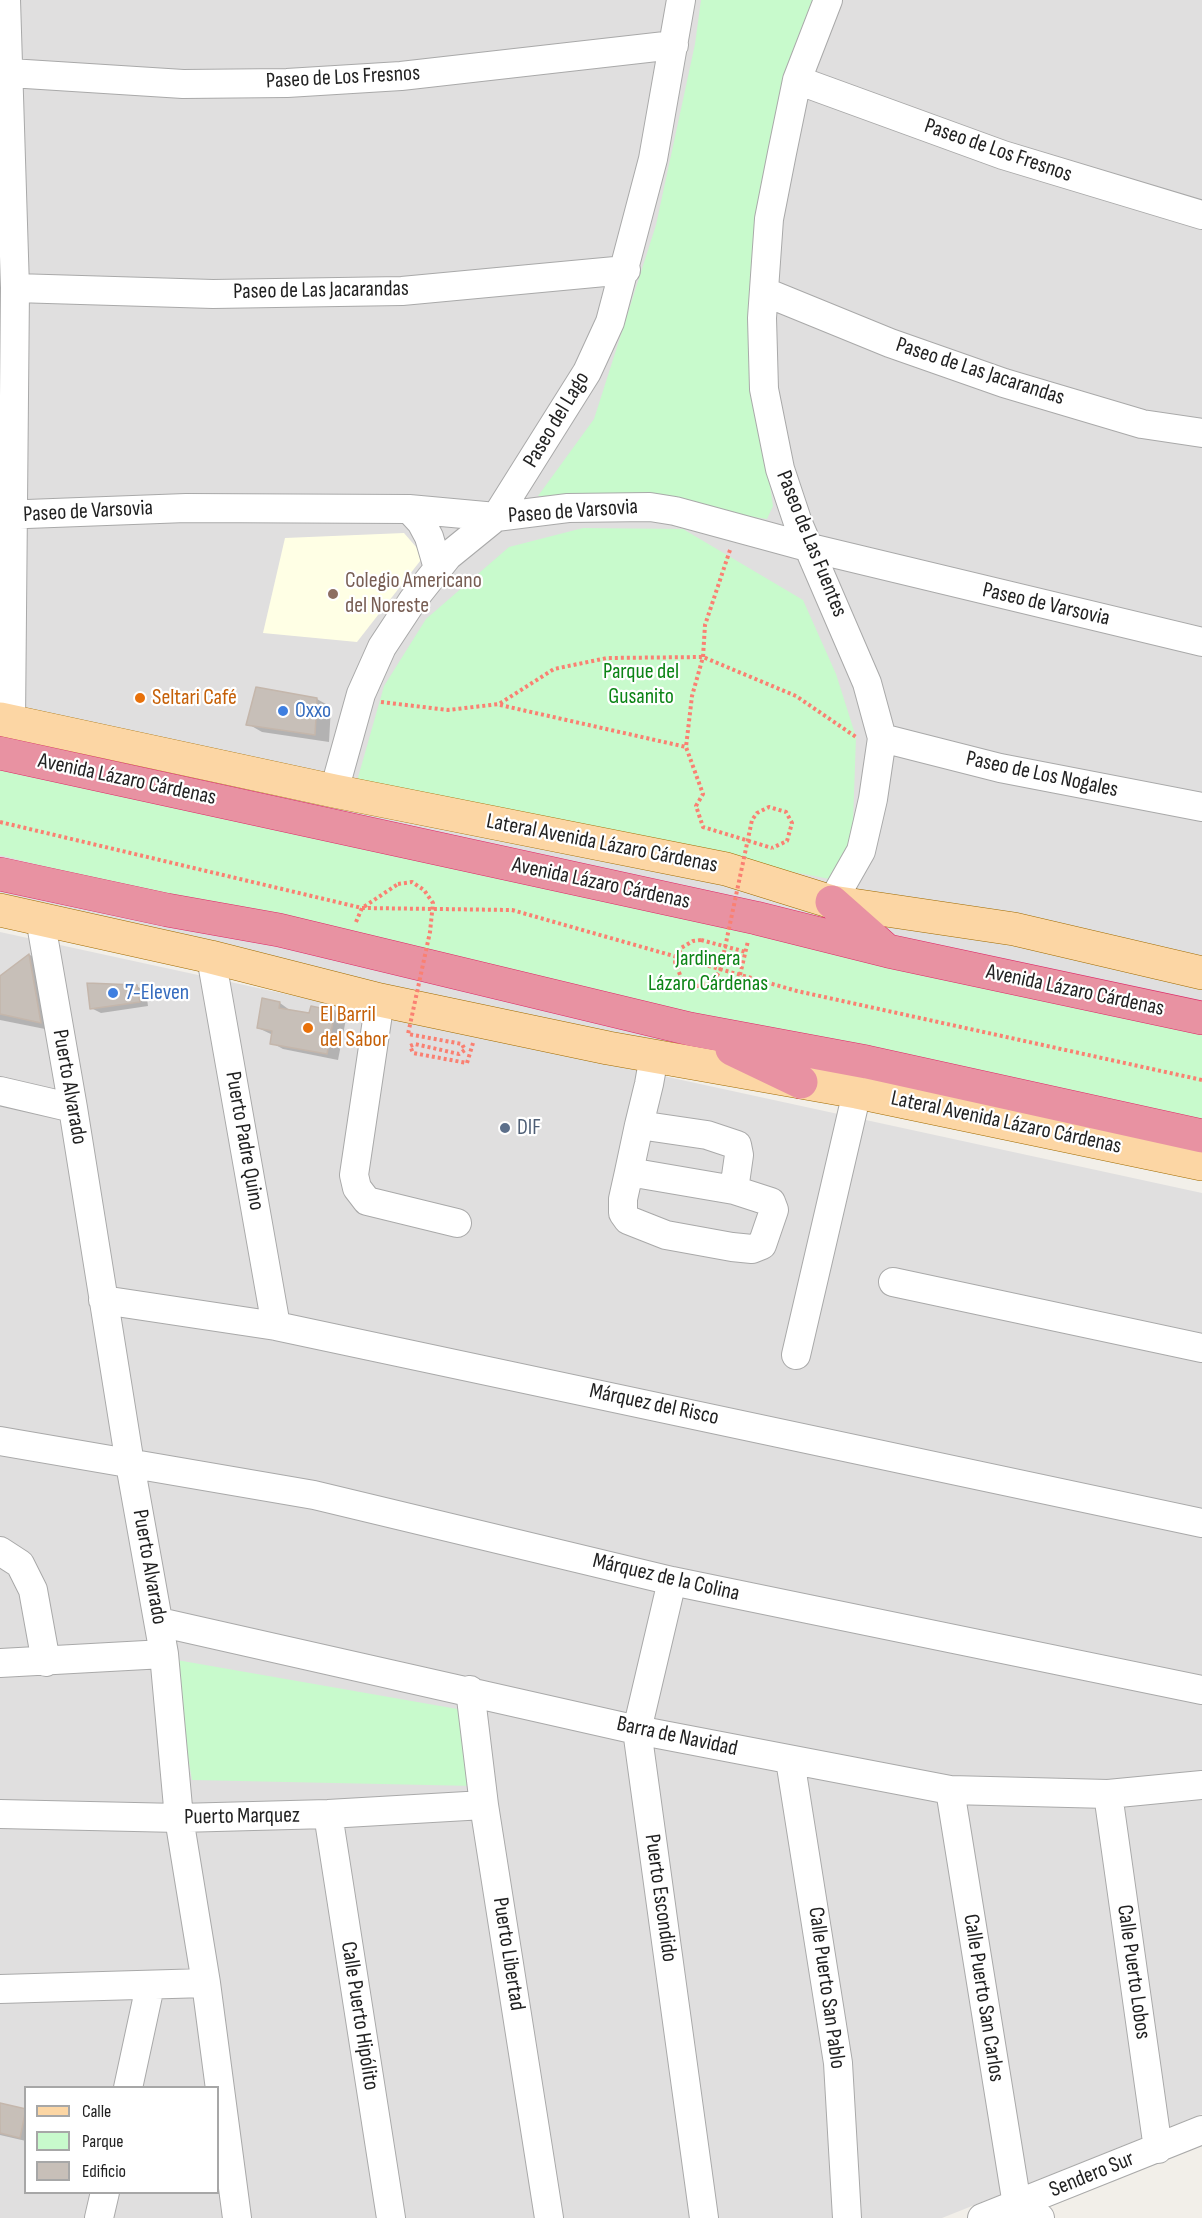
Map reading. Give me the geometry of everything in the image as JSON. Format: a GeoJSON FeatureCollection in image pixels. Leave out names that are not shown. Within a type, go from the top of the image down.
{"type":"FeatureCollection","features":[{"type":"Feature","properties":{"kind":"highway","name":"Avenida Lázaro Cárdenas"},"geometry":{"type":"LineString","coordinates":[[0,753],[756,918],[888,951],[1202,1018]]}},
{"type":"Feature","properties":{"kind":"highway"},"geometry":{"type":"LineString","coordinates":[[0,874],[383,953],[690,1029],[867,1062],[1202,1136]]}},
{"type":"Feature","properties":{"kind":"highway"},"geometry":{"type":"LineString","coordinates":[[832,902],[888,951]]}},
{"type":"Feature","properties":{"kind":"highway"},"geometry":{"type":"LineString","coordinates":[[690,1029],[801,1082]]}},
{"type":"Feature","properties":{"kind":"main road","name":"Lateral Avenida Lázaro Cárdenas"},"geometry":{"type":"LineString","coordinates":[[6,720],[334,791],[715,866],[832,902],[1014,929],[1202,973]]}},
{"type":"Feature","properties":{"kind":"main road","name":"Lateral Avenida Lázaro Cárdenas"},"geometry":{"type":"LineString","coordinates":[[0,910],[212,957],[380,1000],[654,1056],[857,1092],[1202,1164]]}},
{"type":"Feature","properties":{"kind":"street"},"geometry":{"type":"LineString","coordinates":[[6,0],[15,288],[6,515],[6,720]]}},
{"type":"Feature","properties":{"kind":"street","name":"Paseo del Lago"},"geometry":{"type":"LineString","coordinates":[[334,791],[361,694],[381,648],[412,600],[448,556],[496,517],[587,372],[610,322],[626,270],[652,159],[681,0]]}},
{"type":"Feature","properties":{"kind":"street","name":"Paseo de Las Fuentes"},"geometry":{"type":"LineString","coordinates":[[828,0],[797,80],[769,219],[762,318],[764,389],[770,429],[789,500],[867,683],[882,738],[873,799],[861,851],[832,902]]}},
{"type":"Feature","properties":{"kind":"street","name":"Paseo de Los Fresnos"},"geometry":{"type":"LineString","coordinates":[[10,73],[183,84],[287,83],[401,76],[674,45]]}},
{"type":"Feature","properties":{"kind":"street","name":"Paseo de Los Fresnos"},"geometry":{"type":"LineString","coordinates":[[797,80],[1003,155],[1202,215]]}},
{"type":"Feature","properties":{"kind":"street","name":"Paseo de Las Jacarandas"},"geometry":{"type":"LineString","coordinates":[[15,288],[213,294],[402,291],[626,270]]}},
{"type":"Feature","properties":{"kind":"street","name":"Paseo de Las Jacarandas"},"geometry":{"type":"LineString","coordinates":[[765,292],[890,343],[1004,383],[1142,424],[1202,433]]}},
{"type":"Feature","properties":{"kind":"street","name":"Paseo de Varsovia"},"geometry":{"type":"LineString","coordinates":[[6,515],[186,508],[409,509],[496,517],[568,508],[650,507],[811,549],[1202,642]]}},
{"type":"Feature","properties":{"kind":"street"},"geometry":{"type":"LineString","coordinates":[[409,509],[421,522],[429,537],[438,568]]}},
{"type":"Feature","properties":{"kind":"street","name":"Paseo de Los Nogales"},"geometry":{"type":"LineString","coordinates":[[882,738],[1000,768],[1202,807]]}},
{"type":"Feature","properties":{"kind":"street","name":"Puerto Alvarado"},"geometry":{"type":"LineString","coordinates":[[40,918],[130,1464],[164,1654],[179,1818],[206,1983],[237,2218]]}},
{"type":"Feature","properties":{"kind":"street","name":"Puerto Padre Quino"},"geometry":{"type":"LineString","coordinates":[[212,957],[276,1326]]}},
{"type":"Feature","properties":{"kind":"street"},"geometry":{"type":"LineString","coordinates":[[380,1000],[354,1175],[357,1188],[367,1201],[457,1223]]}},
{"type":"Feature","properties":{"kind":"street"},"geometry":{"type":"LineString","coordinates":[[629,1172],[734,1190],[771,1202],[774,1210],[762,1245],[752,1249],[666,1235],[628,1220],[623,1213],[623,1199],[654,1056]]}},
{"type":"Feature","properties":{"kind":"street"},"geometry":{"type":"LineString","coordinates":[[0,1091],[73,1108]]}},
{"type":"Feature","properties":{"kind":"street"},"geometry":{"type":"LineString","coordinates":[[796,1355],[857,1092]]}},
{"type":"Feature","properties":{"kind":"street"},"geometry":{"type":"LineString","coordinates":[[639,1125],[707,1135],[737,1145],[739,1155],[734,1190]]}},
{"type":"Feature","properties":{"kind":"street"},"geometry":{"type":"LineString","coordinates":[[893,1282],[1202,1348]]}},
{"type":"Feature","properties":{"kind":"street","name":"Márquez del Risco"},"geometry":{"type":"LineString","coordinates":[[103,1300],[276,1326],[1202,1523]]}},
{"type":"Feature","properties":{"kind":"street","name":"Márquez de la Colina"},"geometry":{"type":"LineString","coordinates":[[0,1441],[314,1495],[672,1581],[1202,1690]]}},
{"type":"Feature","properties":{"kind":"street"},"geometry":{"type":"LineString","coordinates":[[0,1551],[20,1564],[33,1590],[46,1662]]}},
{"type":"Feature","properties":{"kind":"street","name":"Puerto Escondido"},"geometry":{"type":"LineString","coordinates":[[672,1581],[637,1730],[704,2218]]}},
{"type":"Feature","properties":{"kind":"street","name":"Barra de Navidad"},"geometry":{"type":"LineString","coordinates":[[159,1623],[470,1690],[637,1730],[950,1790],[1108,1794],[1202,1785]]}},
{"type":"Feature","properties":{"kind":"street"},"geometry":{"type":"LineString","coordinates":[[0,1663],[164,1654]]}},
{"type":"Feature","properties":{"kind":"street","name":"Puerto Libertad"},"geometry":{"type":"LineString","coordinates":[[470,1690],[484,1806],[549,2218]]}},
{"type":"Feature","properties":{"kind":"street","name":"Calle Puerto San Pablo"},"geometry":{"type":"LineString","coordinates":[[790,1760],[838,2063],[847,2218]]}},
{"type":"Feature","properties":{"kind":"street","name":"Calle Puerto San Carlos"},"geometry":{"type":"LineString","coordinates":[[950,1790],[1028,2212]]}},
{"type":"Feature","properties":{"kind":"street","name":"Calle Puerto Lobos"},"geometry":{"type":"LineString","coordinates":[[1108,1794],[1158,2149]]}},
{"type":"Feature","properties":{"kind":"street","name":"Puerto Marquez"},"geometry":{"type":"LineString","coordinates":[[0,1814],[179,1818],[328,1814],[484,1806]]}},
{"type":"Feature","properties":{"kind":"street","name":"Calle Puerto Hipólito"},"geometry":{"type":"LineString","coordinates":[[328,1814],[391,2218]]}},
{"type":"Feature","properties":{"kind":"street"},"geometry":{"type":"LineString","coordinates":[[0,1989],[206,1983]]}},
{"type":"Feature","properties":{"kind":"street"},"geometry":{"type":"LineString","coordinates":[[128,2086],[150,1986]]}},
{"type":"Feature","properties":{"kind":"street","name":"Sendero Sur"},"geometry":{"type":"LineString","coordinates":[[982,2218],[1028,2212],[1202,2130]]}},
{"type":"Feature","properties":{"kind":"street"},"geometry":{"type":"LineString","coordinates":[[99,2218],[105,2194]]}},
{"type":"Feature","properties":{"kind":"path"},"geometry":{"type":"LineString","coordinates":[[741,529],[728,555],[705,625],[703,657],[692,696],[686,747],[703,794],[696,807],[703,827],[772,848],[787,841],[792,823],[786,812],[769,807],[757,813],[752,820],[720,971],[713,981],[697,986],[682,980],[676,971],[675,962],[681,948],[693,941],[701,940],[746,952]]}},
{"type":"Feature","properties":{"kind":"path"},"geometry":{"type":"LineString","coordinates":[[499,704],[554,669],[607,658],[703,657],[796,696],[856,737],[882,738]]}},
{"type":"Feature","properties":{"kind":"path"},"geometry":{"type":"LineString","coordinates":[[361,694],[380,702],[448,710],[499,704],[686,747]]}},
{"type":"Feature","properties":{"kind":"path"},"geometry":{"type":"LineString","coordinates":[[0,822],[362,908],[512,910],[797,991],[1202,1080]]}},
{"type":"Feature","properties":{"kind":"path"},"geometry":{"type":"LineString","coordinates":[[353,928],[362,908],[398,884],[412,882],[424,890],[433,903],[430,932],[408,1034],[462,1044],[465,1050],[459,1054],[415,1044],[410,1046],[414,1053],[467,1063]]}},
{"type":"Feature","properties":{"kind":"path"},"geometry":{"type":"LineString","coordinates":[[740,975],[748,940]]}},
{"type":"Feature","properties":{"kind":"shaded area"},"geometry":{"type":"Polygon","coordinates":[[[0,0],[1202,0],[1202,1148],[0,922],[0,0]]]}},
{"type":"Feature","properties":{"kind":"shaded area","name":"Colegio Americano del Noreste"},"geometry":{"type":"Polygon","coordinates":[[[404,533],[424,556],[357,642],[263,633],[285,538],[404,533]]]}},
{"type":"Feature","properties":{"kind":"shaded area"},"geometry":{"type":"Polygon","coordinates":[[[0,932],[1202,1193],[1202,2114],[942,2218],[0,2218],[0,932]]]}},
{"type":"Feature","properties":{"kind":"green space"},"geometry":{"type":"Polygon","coordinates":[[[701,0],[818,0],[787,83],[757,396],[773,506],[767,519],[740,515],[654,493],[538,496],[594,419],[656,225],[695,44],[701,0]]]}},
{"type":"Feature","properties":{"kind":"green space","name":"Parque del Gusanito"},"geometry":{"type":"Polygon","coordinates":[[[583,528],[683,529],[803,600],[836,674],[856,737],[852,851],[840,881],[355,788],[384,686],[426,619],[509,547],[583,528]]]}},
{"type":"Feature","properties":{"kind":"green space","name":"Jardinera Lázaro Cárdenas"},"geometry":{"type":"Polygon","coordinates":[[[0,758],[1202,1029],[1202,1132],[218,911],[0,855],[0,758]]]}},
{"type":"Feature","properties":{"kind":"green space"},"geometry":{"type":"Polygon","coordinates":[[[171,1659],[469,1711],[476,1786],[192,1780],[171,1659]]]}},
{"type":"Feature","properties":{"kind":"building","name":"Oxxo"},"geometry":{"type":"Polygon","coordinates":[[[256,687],[317,698],[315,735],[246,725],[256,687]]]}},
{"type":"Feature","properties":{"kind":"building"},"geometry":{"type":"Polygon","coordinates":[[[29,954],[41,1023],[0,1014],[0,976],[29,954]]]}},
{"type":"Feature","properties":{"kind":"building","name":"7-Eleven"},"geometry":{"type":"Polygon","coordinates":[[[87,983],[137,985],[140,1002],[90,1009],[87,983]]]}},
{"type":"Feature","properties":{"kind":"building","name":"El Barril del Sabor"},"geometry":{"type":"Polygon","coordinates":[[[262,998],[280,1002],[279,1008],[309,1013],[311,1006],[335,1011],[327,1054],[270,1044],[272,1031],[257,1028],[262,998]]]}},
{"type":"Feature","properties":{"kind":"building"},"geometry":{"type":"Polygon","coordinates":[[[0,2103],[24,2109],[20,2138],[0,2133],[0,2103]]]}},
{"type":"Feature","properties":{"kind":"place","name":"Colegio Americano del Noreste"},"geometry":{"type":"Point","coordinates":[333,594]}},
{"type":"Feature","properties":{"kind":"place","name":"Seltari Café"},"geometry":{"type":"Point","coordinates":[140,698]}},
{"type":"Feature","properties":{"kind":"place","name":"Oxxo"},"geometry":{"type":"Point","coordinates":[283,711]}},
{"type":"Feature","properties":{"kind":"place","name":"7-Eleven"},"geometry":{"type":"Point","coordinates":[113,993]}},
{"type":"Feature","properties":{"kind":"place","name":"El Barril del Sabor"},"geometry":{"type":"Point","coordinates":[308,1028]}},
{"type":"Feature","properties":{"kind":"place","name":"DIF"},"geometry":{"type":"Point","coordinates":[505,1128]}}]}
